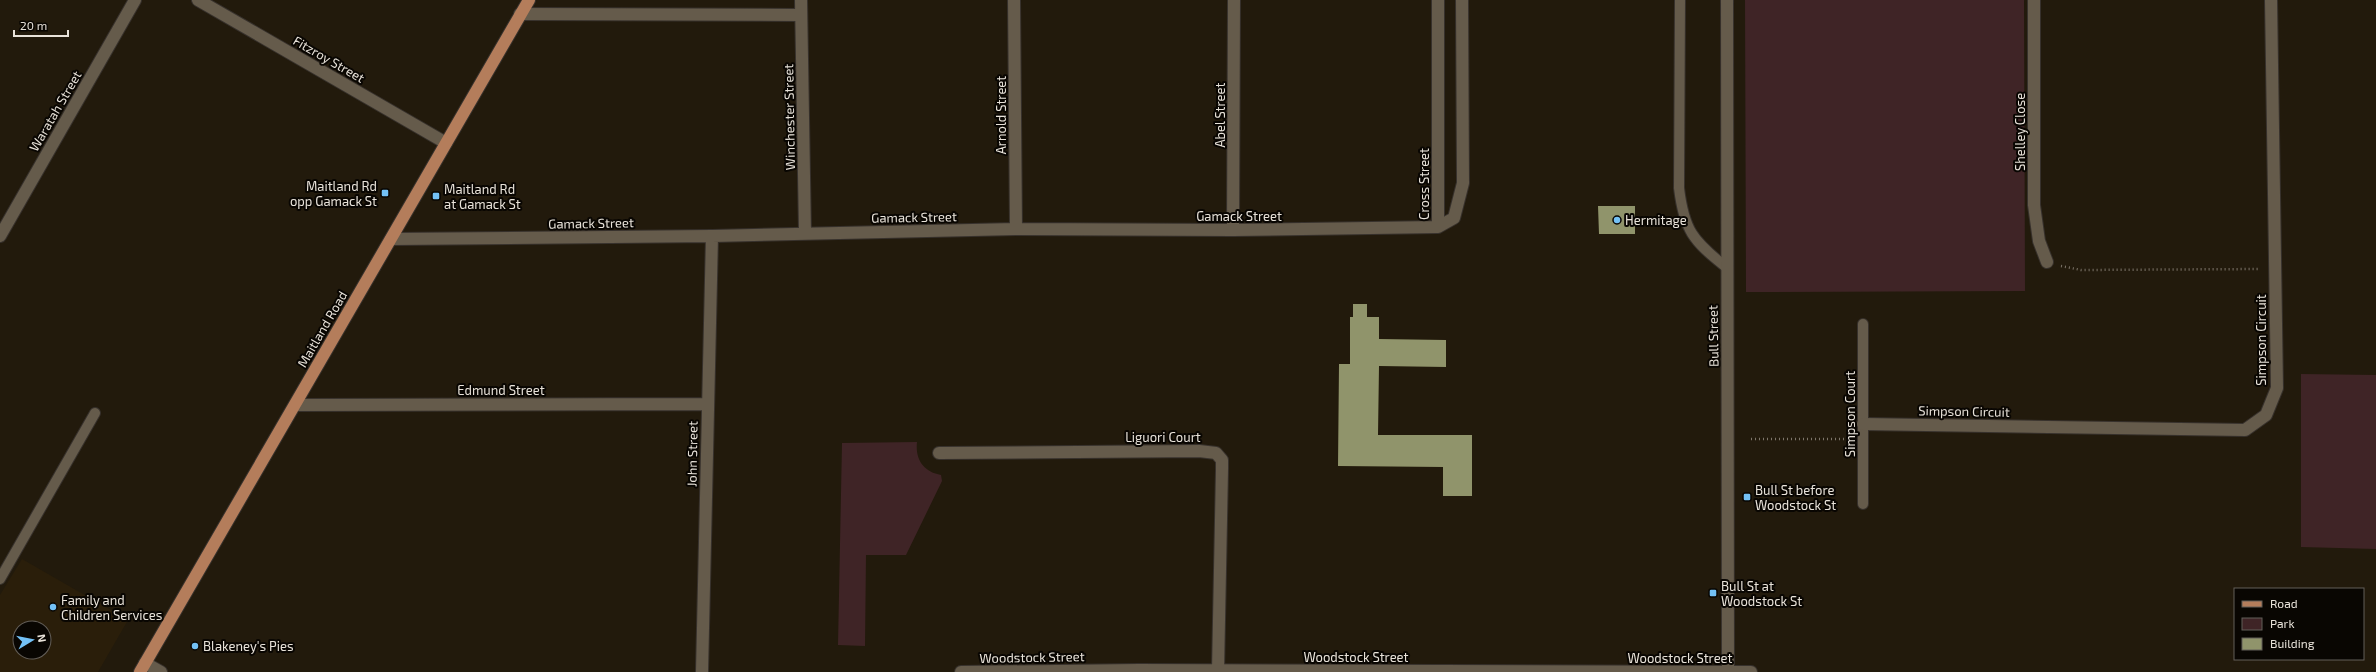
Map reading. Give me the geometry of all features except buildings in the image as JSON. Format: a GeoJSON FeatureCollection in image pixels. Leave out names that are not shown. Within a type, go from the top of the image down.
{"type":"FeatureCollection","features":[{"type":"Feature","properties":{"kind":"main road","name":"Maitland Road"},"geometry":{"type":"LineString","coordinates":[[142,668],[529,0]]}},
{"type":"Feature","properties":{"kind":"street","name":"Waratah Street"},"geometry":{"type":"LineString","coordinates":[[0,236],[135,0]]}},
{"type":"Feature","properties":{"kind":"street","name":"Fitzroy Street"},"geometry":{"type":"LineString","coordinates":[[198,0],[446,143]]}},
{"type":"Feature","properties":{"kind":"street","name":"Winchester Street"},"geometry":{"type":"LineString","coordinates":[[801,0],[805,233]]}},
{"type":"Feature","properties":{"kind":"street","name":"Arnold Street"},"geometry":{"type":"LineString","coordinates":[[1014,0],[1016,229]]}},
{"type":"Feature","properties":{"kind":"street","name":"Abel Street"},"geometry":{"type":"LineString","coordinates":[[1233,230],[1234,0]]}},
{"type":"Feature","properties":{"kind":"street","name":"Cross Street"},"geometry":{"type":"LineString","coordinates":[[1438,0],[1438,227],[1454,218],[1463,183],[1462,0]]}},
{"type":"Feature","properties":{"kind":"street","name":"Bull Street"},"geometry":{"type":"LineString","coordinates":[[1727,0],[1726,267],[1729,441],[1728,672]]}},
{"type":"Feature","properties":{"kind":"street","name":"Shelley Close"},"geometry":{"type":"LineString","coordinates":[[2034,0],[2034,205],[2039,241],[2047,262]]}},
{"type":"Feature","properties":{"kind":"street","name":"Simpson Circuit"},"geometry":{"type":"LineString","coordinates":[[1863,424],[2245,430],[2266,415],[2277,388],[2271,0]]}},
{"type":"Feature","properties":{"kind":"street"},"geometry":{"type":"LineString","coordinates":[[520,14],[801,15]]}},
{"type":"Feature","properties":{"kind":"street","name":"Gamack Street"},"geometry":{"type":"LineString","coordinates":[[391,238],[712,236],[1016,229],[1233,230],[1438,227]]}},
{"type":"Feature","properties":{"kind":"street","name":"John Street"},"geometry":{"type":"LineString","coordinates":[[702,672],[712,236]]}},
{"type":"Feature","properties":{"kind":"street","name":"Edmund Street"},"geometry":{"type":"LineString","coordinates":[[294,406],[708,404]]}},
{"type":"Feature","properties":{"kind":"street","name":"Liguori Court"},"geometry":{"type":"LineString","coordinates":[[939,452],[1199,451],[1216,453],[1222,460],[1218,671]]}},
{"type":"Feature","properties":{"kind":"street"},"geometry":{"type":"LineString","coordinates":[[142,668],[161,672]]}},
{"type":"Feature","properties":{"kind":"street","name":"Woodstock Street"},"geometry":{"type":"LineString","coordinates":[[962,672],[1751,672]]}},
{"type":"Feature","properties":{"kind":"lane"},"geometry":{"type":"LineString","coordinates":[[1680,0],[1679,188],[1682,212],[1695,238],[1704,249],[1726,267]]}},
{"type":"Feature","properties":{"kind":"lane","name":"Simpson Court"},"geometry":{"type":"LineString","coordinates":[[1863,324],[1863,504]]}},
{"type":"Feature","properties":{"kind":"lane"},"geometry":{"type":"LineString","coordinates":[[0,579],[94,413]]}},
{"type":"Feature","properties":{"kind":"path"},"geometry":{"type":"LineString","coordinates":[[2047,262],[2082,270],[2274,269]]}},
{"type":"Feature","properties":{"kind":"path"},"geometry":{"type":"LineString","coordinates":[[1751,439],[1849,439]]}},
{"type":"Feature","properties":{"kind":"shaded area","name":"Family and Children Services"},"geometry":{"type":"Polygon","coordinates":[[[22,559],[128,620],[98,672],[0,672],[0,595],[22,559]]]}},
{"type":"Feature","properties":{"kind":"green space"},"geometry":{"type":"Polygon","coordinates":[[[1745,0],[2024,0],[2025,291],[1746,292],[1745,0]]]}},
{"type":"Feature","properties":{"kind":"green space"},"geometry":{"type":"Polygon","coordinates":[[[2301,374],[2376,375],[2376,549],[2301,547],[2301,374]]]}},
{"type":"Feature","properties":{"kind":"green space"},"geometry":{"type":"Polygon","coordinates":[[[917,442],[919,460],[925,468],[941,475],[942,481],[906,555],[866,555],[865,646],[838,645],[842,443],[917,442]]]}},
{"type":"Feature","properties":{"kind":"place","name":"Maitland Rd opp Gamack St"},"geometry":{"type":"Point","coordinates":[385,193]}},
{"type":"Feature","properties":{"kind":"place","name":"Maitland Rd at Gamack St"},"geometry":{"type":"Point","coordinates":[436,196]}},
{"type":"Feature","properties":{"kind":"place","name":"Hermitage"},"geometry":{"type":"Point","coordinates":[1617,220]}},
{"type":"Feature","properties":{"kind":"place","name":"Bull St before Woodstock St"},"geometry":{"type":"Point","coordinates":[1747,497]}},
{"type":"Feature","properties":{"kind":"place","name":"Bull St at Woodstock St"},"geometry":{"type":"Point","coordinates":[1713,593]}},
{"type":"Feature","properties":{"kind":"place","name":"Family and Children Services"},"geometry":{"type":"Point","coordinates":[53,607]}},
{"type":"Feature","properties":{"kind":"place","name":"Blakeney's Pies"},"geometry":{"type":"Point","coordinates":[195,646]}}]}
